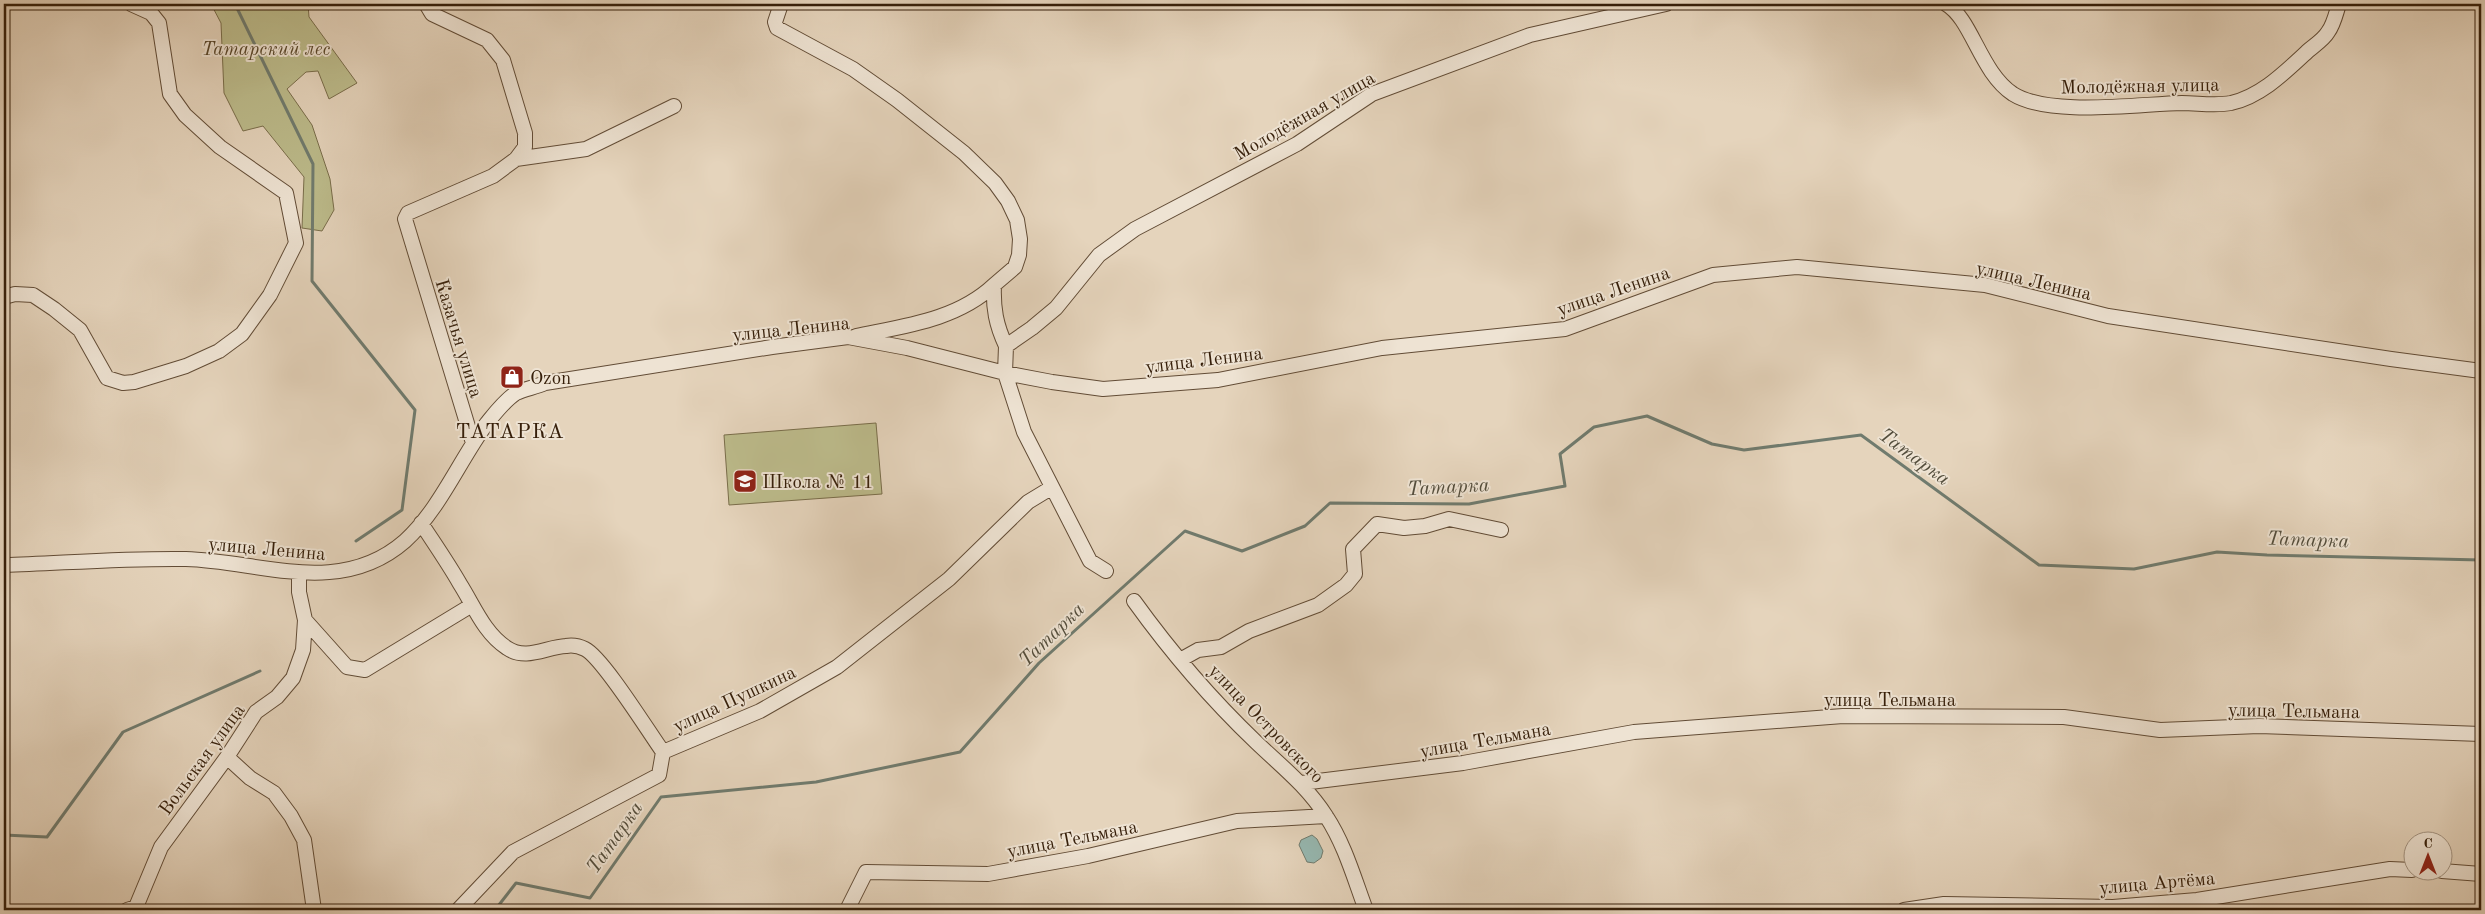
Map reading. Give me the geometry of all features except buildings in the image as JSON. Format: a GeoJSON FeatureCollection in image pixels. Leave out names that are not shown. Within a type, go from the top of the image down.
{"type":"FeatureCollection","features":[{"type":"Feature","properties":{"kind":"street"},"geometry":{"type":"LineString","coordinates":[[4,297],[15,294],[33,294],[80,330],[107,378],[123,384],[134,382],[186,366],[220,351],[242,334],[270,295],[296,243],[286,193],[220,147],[185,115],[170,94],[158,22],[151,13],[131,4]]}},
{"type":"Feature","properties":{"kind":"street"},"geometry":{"type":"LineString","coordinates":[[426,4],[432,14],[487,40],[503,60],[525,134],[525,147],[516,159]]}},
{"type":"Feature","properties":{"kind":"street"},"geometry":{"type":"LineString","coordinates":[[780,4],[775,22],[777,28],[853,69],[897,100],[964,153],[995,183],[1008,201],[1016,220],[1020,239],[1019,255],[1015,267],[981,297],[952,312],[923,322],[848,337]]}},
{"type":"Feature","properties":{"kind":"street","name":"Молодёжная улица"},"geometry":{"type":"LineString","coordinates":[[1006,346],[1056,308],[1099,255],[1135,229],[1297,144],[1372,94],[1530,34],[1666,4]]}},
{"type":"Feature","properties":{"kind":"street","name":"Молодёжная улица"},"geometry":{"type":"LineString","coordinates":[[1946,4],[1958,14],[1983,60],[1998,82],[2014,94],[2039,104],[2080,107],[2231,103],[2250,96],[2268,85],[2328,32],[2339,4]]}},
{"type":"Feature","properties":{"kind":"street"},"geometry":{"type":"LineString","coordinates":[[516,159],[586,149],[674,106]]}},
{"type":"Feature","properties":{"kind":"street","name":"Казачья улица"},"geometry":{"type":"LineString","coordinates":[[473,442],[405,219],[408,213],[493,176],[516,159]]}},
{"type":"Feature","properties":{"kind":"street","name":"улица Ленина"},"geometry":{"type":"LineString","coordinates":[[4,565],[186,559],[299,573],[330,573],[350,570],[373,560],[404,541],[421,523],[473,442],[497,410],[516,394],[545,383],[772,347],[848,337],[907,348],[1004,373],[1103,389],[1218,380],[1382,348],[1565,329],[1712,275],[1797,267],[1985,285],[2108,316],[2481,371]]}},
{"type":"Feature","properties":{"kind":"street"},"geometry":{"type":"LineString","coordinates":[[994,285],[994,314],[997,328],[1006,346],[1004,373],[1024,432],[1051,488],[1069,516],[1090,561],[1106,571]]}},
{"type":"Feature","properties":{"kind":"street","name":"улица Пушкина"},"geometry":{"type":"LineString","coordinates":[[458,910],[514,852],[659,776],[663,752],[760,711],[837,667],[949,579],[1028,502],[1051,488]]}},
{"type":"Feature","properties":{"kind":"street"},"geometry":{"type":"LineString","coordinates":[[1180,660],[1198,650],[1221,647],[1249,631],[1318,605],[1346,585],[1354,574],[1353,549],[1378,524],[1404,528],[1425,526],[1449,520],[1501,530]]}},
{"type":"Feature","properties":{"kind":"street"},"geometry":{"type":"LineString","coordinates":[[421,523],[496,640],[509,649],[520,653],[536,653],[565,646],[585,649],[595,657],[663,752]]}},
{"type":"Feature","properties":{"kind":"street","name":"Вольская улица"},"geometry":{"type":"LineString","coordinates":[[127,910],[136,907],[161,847],[227,757],[256,712],[277,697],[293,678],[303,650],[305,620],[299,592],[299,573]]}},
{"type":"Feature","properties":{"kind":"street","name":"улица Островского"},"geometry":{"type":"LineString","coordinates":[[1134,601],[1167,646],[1255,741],[1302,783],[1326,816],[1344,848],[1366,910]]}},
{"type":"Feature","properties":{"kind":"street"},"geometry":{"type":"LineString","coordinates":[[305,620],[347,667],[365,670],[472,605]]}},
{"type":"Feature","properties":{"kind":"street","name":"улица Тельмана"},"geometry":{"type":"LineString","coordinates":[[1302,783],[1463,763],[1634,732],[1843,716],[2064,718],[2160,730],[2259,726],[2481,734]]}},
{"type":"Feature","properties":{"kind":"street"},"geometry":{"type":"LineString","coordinates":[[227,757],[250,778],[274,793],[291,816],[304,840],[314,910]]}},
{"type":"Feature","properties":{"kind":"street","name":"улица Тельмана"},"geometry":{"type":"LineString","coordinates":[[847,910],[866,872],[988,874],[1088,856],[1237,821],[1326,816]]}},
{"type":"Feature","properties":{"kind":"street","name":"улица Артёма"},"geometry":{"type":"LineString","coordinates":[[1904,910],[1944,904],[2114,907],[2197,900],[2390,869],[2402,870]]}},
{"type":"Feature","properties":{"kind":"street"},"geometry":{"type":"LineString","coordinates":[[2452,872],[2481,874]]}},
{"type":"Feature","properties":{"kind":"green space","name":"Татарский лес"},"geometry":{"type":"Polygon","coordinates":[[[211,4],[308,4],[309,17],[357,83],[329,99],[318,71],[306,72],[287,89],[312,125],[330,179],[334,210],[322,231],[302,228],[304,177],[263,126],[243,131],[224,93],[221,23],[211,4]]]}},
{"type":"Feature","properties":{"kind":"green space"},"geometry":{"type":"Polygon","coordinates":[[[876,423],[882,494],[729,505],[724,435],[876,423]]]}},
{"type":"Feature","properties":{"kind":"water"},"geometry":{"type":"Polygon","coordinates":[[[1312,835],[1317,839],[1323,851],[1321,858],[1314,863],[1307,862],[1299,845],[1301,840],[1312,835]]]}},
{"type":"Feature","properties":{"kind":"waterway"},"geometry":{"type":"LineString","coordinates":[[235,4],[313,164],[312,281],[415,410],[402,510],[356,541]]}},
{"type":"Feature","properties":{"kind":"waterway","name":"Татарка"},"geometry":{"type":"LineString","coordinates":[[495,910],[516,883],[590,898],[661,797],[816,782],[960,752],[1039,663],[1185,531],[1242,551],[1305,526],[1330,503],[1469,504],[1565,486],[1560,454],[1594,427],[1647,416],[1712,444],[1744,450],[1861,435],[2039,565],[2134,569],[2217,552],[2481,560]]}},
{"type":"Feature","properties":{"kind":"waterway"},"geometry":{"type":"LineString","coordinates":[[4,835],[47,837],[123,732],[260,671]]}},
{"type":"Feature","properties":{"kind":"place","name":"Ozon"},"geometry":{"type":"Point","coordinates":[512,377]}},
{"type":"Feature","properties":{"kind":"place","name":"Школа № 11"},"geometry":{"type":"Point","coordinates":[745,481]}},
{"type":"Feature","properties":{"kind":"district","name":"ТАТАРКА"},"geometry":{"type":"Point","coordinates":[510,431]}}]}
